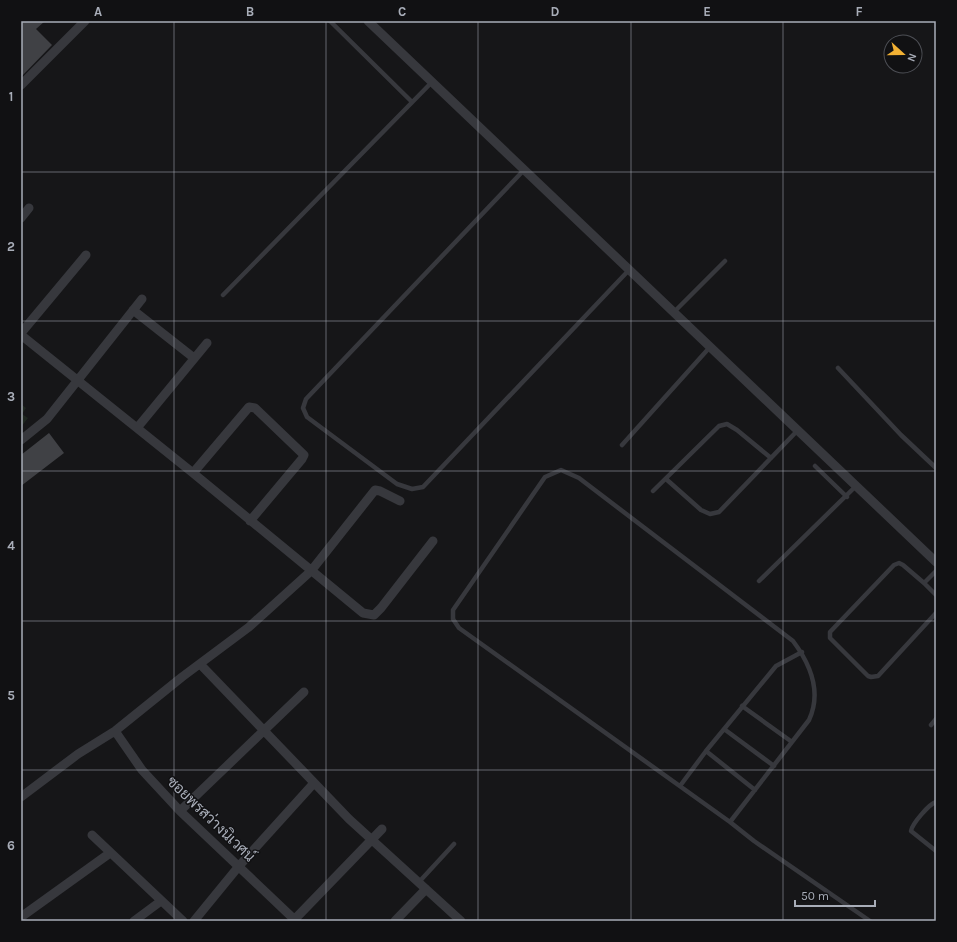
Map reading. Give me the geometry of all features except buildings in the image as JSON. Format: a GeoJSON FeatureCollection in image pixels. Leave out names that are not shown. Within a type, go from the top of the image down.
{"type":"FeatureCollection","features":[{"type":"Feature","properties":{"kind":"street"},"geometry":{"type":"LineString","coordinates":[[21,85],[85,21]]}},
{"type":"Feature","properties":{"kind":"street"},"geometry":{"type":"LineString","coordinates":[[368,21],[936,562]]}},
{"type":"Feature","properties":{"kind":"street"},"geometry":{"type":"LineString","coordinates":[[21,218],[29,208]]}},
{"type":"Feature","properties":{"kind":"street"},"geometry":{"type":"LineString","coordinates":[[86,255],[21,334],[363,613],[374,615],[381,608],[433,541]]}},
{"type":"Feature","properties":{"kind":"street"},"geometry":{"type":"LineString","coordinates":[[21,440],[47,419],[142,299]]}},
{"type":"Feature","properties":{"kind":"street"},"geometry":{"type":"LineString","coordinates":[[133,310],[194,358]]}},
{"type":"Feature","properties":{"kind":"street"},"geometry":{"type":"LineString","coordinates":[[137,428],[207,342]]}},
{"type":"Feature","properties":{"kind":"street"},"geometry":{"type":"LineString","coordinates":[[193,473],[249,407],[255,408],[304,455],[250,521]]}},
{"type":"Feature","properties":{"kind":"street"},"geometry":{"type":"LineString","coordinates":[[21,798],[78,754],[114,731],[249,627],[311,571],[375,490],[400,501]]}},
{"type":"Feature","properties":{"kind":"street"},"geometry":{"type":"LineString","coordinates":[[200,664],[349,819],[462,921]]}},
{"type":"Feature","properties":{"kind":"street"},"geometry":{"type":"LineString","coordinates":[[180,811],[304,692]]}},
{"type":"Feature","properties":{"kind":"street","name":"ซอยพรสว่างนิเวศน์"},"geometry":{"type":"LineString","coordinates":[[114,731],[142,770],[180,811],[295,920]]}},
{"type":"Feature","properties":{"kind":"street"},"geometry":{"type":"LineString","coordinates":[[194,921],[239,866],[314,783]]}},
{"type":"Feature","properties":{"kind":"street"},"geometry":{"type":"LineString","coordinates":[[295,920],[382,829]]}},
{"type":"Feature","properties":{"kind":"street"},"geometry":{"type":"LineString","coordinates":[[92,835],[183,921]]}},
{"type":"Feature","properties":{"kind":"street"},"geometry":{"type":"LineString","coordinates":[[21,917],[110,853]]}},
{"type":"Feature","properties":{"kind":"street"},"geometry":{"type":"LineString","coordinates":[[395,921],[426,889]]}},
{"type":"Feature","properties":{"kind":"street"},"geometry":{"type":"LineString","coordinates":[[134,921],[161,901]]}},
{"type":"Feature","properties":{"kind":"lane"},"geometry":{"type":"LineString","coordinates":[[330,21],[412,102]]}},
{"type":"Feature","properties":{"kind":"lane"},"geometry":{"type":"LineString","coordinates":[[223,295],[432,82]]}},
{"type":"Feature","properties":{"kind":"lane"},"geometry":{"type":"LineString","coordinates":[[524,170],[306,399],[303,408],[307,417],[397,484],[412,489],[424,487],[629,270]]}},
{"type":"Feature","properties":{"kind":"lane"},"geometry":{"type":"LineString","coordinates":[[674,312],[725,261]]}},
{"type":"Feature","properties":{"kind":"lane"},"geometry":{"type":"LineString","coordinates":[[622,445],[710,347]]}},
{"type":"Feature","properties":{"kind":"lane"},"geometry":{"type":"LineString","coordinates":[[838,368],[901,435],[936,468]]}},
{"type":"Feature","properties":{"kind":"lane"},"geometry":{"type":"LineString","coordinates":[[653,491],[719,426],[727,424],[737,430],[771,458]]}},
{"type":"Feature","properties":{"kind":"lane"},"geometry":{"type":"LineString","coordinates":[[666,479],[701,510],[710,514],[719,512],[798,430]]}},
{"type":"Feature","properties":{"kind":"lane"},"geometry":{"type":"LineString","coordinates":[[815,466],[847,497]]}},
{"type":"Feature","properties":{"kind":"lane"},"geometry":{"type":"LineString","coordinates":[[730,822],[809,720],[814,710],[815,696],[813,675],[802,652],[793,641],[579,478],[561,470],[545,477],[453,610],[453,619],[459,628],[730,822],[754,841],[870,921]]}},
{"type":"Feature","properties":{"kind":"lane"},"geometry":{"type":"LineString","coordinates":[[759,581],[847,497],[856,486]]}},
{"type":"Feature","properties":{"kind":"lane"},"geometry":{"type":"LineString","coordinates":[[936,595],[903,564],[894,565],[830,632],[830,638],[868,676],[875,677],[878,676],[936,613]]}},
{"type":"Feature","properties":{"kind":"lane"},"geometry":{"type":"LineString","coordinates":[[924,583],[936,571]]}},
{"type":"Feature","properties":{"kind":"lane"},"geometry":{"type":"LineString","coordinates":[[680,786],[706,750],[776,666],[802,652]]}},
{"type":"Feature","properties":{"kind":"lane"},"geometry":{"type":"LineString","coordinates":[[742,706],[792,742]]}},
{"type":"Feature","properties":{"kind":"lane"},"geometry":{"type":"LineString","coordinates":[[931,725],[936,719]]}},
{"type":"Feature","properties":{"kind":"lane"},"geometry":{"type":"LineString","coordinates":[[724,729],[774,766]]}},
{"type":"Feature","properties":{"kind":"lane"},"geometry":{"type":"LineString","coordinates":[[706,750],[755,790]]}},
{"type":"Feature","properties":{"kind":"lane"},"geometry":{"type":"LineString","coordinates":[[936,802],[931,804],[911,828],[911,831],[914,834],[936,851]]}},
{"type":"Feature","properties":{"kind":"lane"},"geometry":{"type":"LineString","coordinates":[[418,882],[454,844]]}},
{"type":"Feature","properties":{"kind":"shaded area"},"geometry":{"type":"Polygon","coordinates":[[[21,404],[26,408],[22,414],[28,418],[21,427],[21,404]]]}}]}
